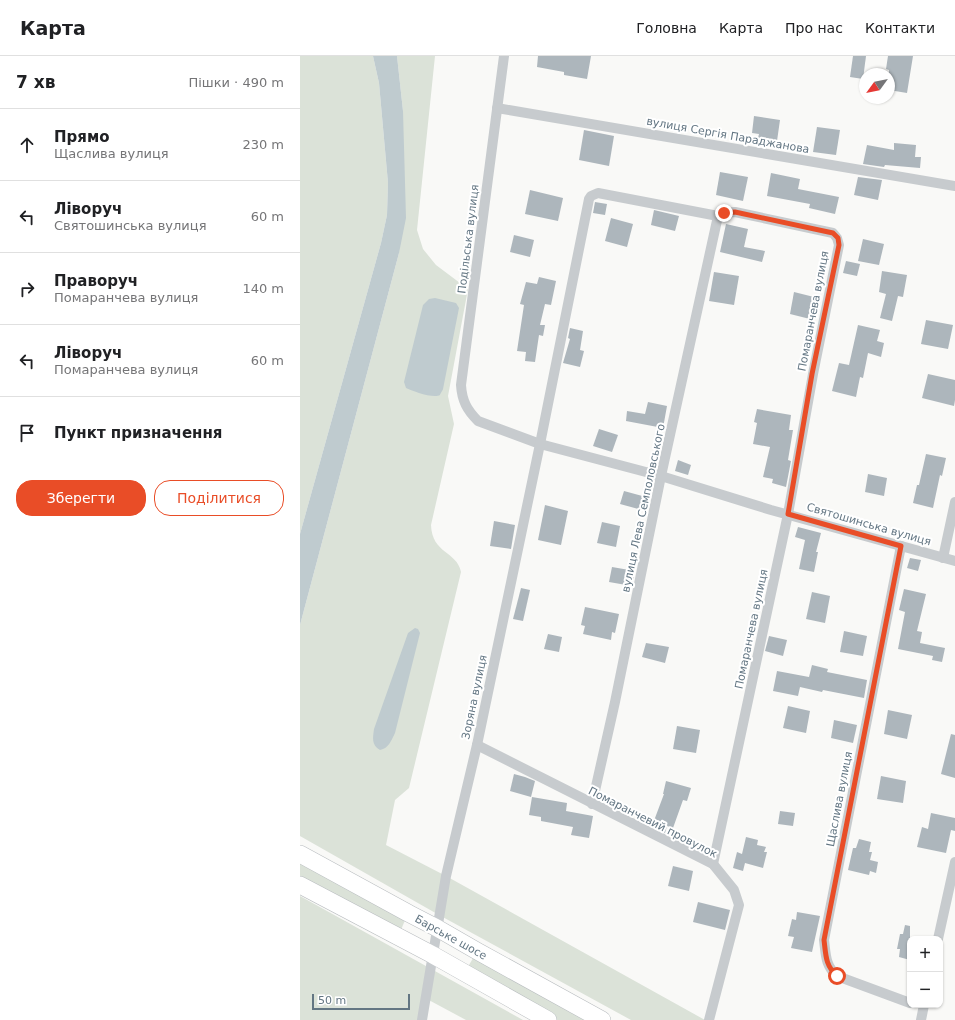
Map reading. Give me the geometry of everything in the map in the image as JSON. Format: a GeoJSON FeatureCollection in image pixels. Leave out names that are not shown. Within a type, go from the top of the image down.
{"type":"FeatureCollection","features":[{"type":"Feature","properties":{"kind":"highway","name":"Барське шосе"},"geometry":{"type":"LineString","coordinates":[[300,854],[602,1020]]}},
{"type":"Feature","properties":{"kind":"highway"},"geometry":{"type":"LineString","coordinates":[[300,885],[433,955],[548,1020]]}},
{"type":"Feature","properties":{"kind":"street","name":"Подільська вулиця"},"geometry":{"type":"LineString","coordinates":[[478,421],[465,405],[461,396],[461,385],[504,56]]}},
{"type":"Feature","properties":{"kind":"street","name":"вулиця Сергія Параджанова"},"geometry":{"type":"LineString","coordinates":[[497,108],[955,186]]}},
{"type":"Feature","properties":{"kind":"street","name":"Помаранчева вулиця"},"geometry":{"type":"LineString","coordinates":[[540,444],[587,207],[591,196],[598,193],[718,216],[724,213],[735,212],[833,233],[838,238],[839,245],[812,374],[788,514],[713,864]]}},
{"type":"Feature","properties":{"kind":"street","name":"вулиця Лева Семполовського"},"geometry":{"type":"LineString","coordinates":[[592,804],[615,702],[661,476],[718,216]]}},
{"type":"Feature","properties":{"kind":"street","name":"Святошинська вулиця"},"geometry":{"type":"LineString","coordinates":[[478,421],[540,444],[661,476],[788,514],[955,561]]}},
{"type":"Feature","properties":{"kind":"street","name":"Зоряна вулиця"},"geometry":{"type":"LineString","coordinates":[[422,1020],[446,876],[476,745],[540,444]]}},
{"type":"Feature","properties":{"kind":"street"},"geometry":{"type":"LineString","coordinates":[[943,558],[955,502]]}},
{"type":"Feature","properties":{"kind":"street","name":"Щаслива вулиця"},"geometry":{"type":"LineString","coordinates":[[901,546],[824,940],[826,958],[830,970],[837,976],[907,1002]]}},
{"type":"Feature","properties":{"kind":"street","name":"Помаранчевий провулок"},"geometry":{"type":"LineString","coordinates":[[476,745],[713,864],[734,890],[739,905],[709,1020]]}},
{"type":"Feature","properties":{"kind":"street"},"geometry":{"type":"LineString","coordinates":[[939,936],[955,862]]}},
{"type":"Feature","properties":{"kind":"street"},"geometry":{"type":"LineString","coordinates":[[921,1008],[921,1020]]}},
{"type":"Feature","properties":{"kind":"shaded area"},"geometry":{"type":"Polygon","coordinates":[[[300,56],[373,56],[379,83],[388,183],[387,215],[381,243],[300,534],[300,56]]]}},
{"type":"Feature","properties":{"kind":"shaded area"},"geometry":{"type":"Polygon","coordinates":[[[373,56],[397,56],[403,111],[406,218],[399,253],[300,625],[300,534],[381,243],[387,215],[388,183],[379,83],[373,56]]]}},
{"type":"Feature","properties":{"kind":"shaded area"},"geometry":{"type":"Polygon","coordinates":[[[397,56],[435,56],[417,230],[423,249],[436,265],[468,289],[448,396],[454,424],[431,525],[432,534],[436,542],[455,560],[459,565],[461,572],[409,788],[395,800],[386,845],[446,876],[705,1020],[631,1020],[439,915],[300,836],[300,625],[399,253],[403,111],[397,56]]]}},
{"type":"Feature","properties":{"kind":"shaded area"},"geometry":{"type":"Polygon","coordinates":[[[435,298],[456,303],[459,308],[443,390],[440,395],[433,396],[418,393],[406,388],[404,382],[423,305],[429,299],[435,298]]]}},
{"type":"Feature","properties":{"kind":"shaded area"},"geometry":{"type":"Polygon","coordinates":[[[415,628],[418,629],[420,633],[395,733],[388,746],[380,750],[374,743],[374,729],[408,633],[415,628]]]}},
{"type":"Feature","properties":{"kind":"shaded area"},"geometry":{"type":"Polygon","coordinates":[[[300,854],[408,913],[398,937],[300,885],[300,854]]]}},
{"type":"Feature","properties":{"kind":"shaded area"},"geometry":{"type":"Polygon","coordinates":[[[300,896],[523,1020],[466,1020],[425,998],[422,1020],[300,1020],[300,896]]]}},
{"type":"Feature","properties":{"kind":"shaded area"},"geometry":{"type":"Polygon","coordinates":[[[477,951],[602,1020],[548,1020],[464,974],[477,951]]]}},
{"type":"Feature","properties":{"kind":"building"},"geometry":{"type":"Polygon","coordinates":[[[538,56],[591,56],[587,79],[564,75],[564,72],[537,67],[538,56]]]}},
{"type":"Feature","properties":{"kind":"building"},"geometry":{"type":"Polygon","coordinates":[[[853,56],[866,56],[864,68],[859,68],[859,78],[850,77],[853,56]]]}},
{"type":"Feature","properties":{"kind":"building"},"geometry":{"type":"Polygon","coordinates":[[[888,56],[913,56],[907,93],[895,91],[895,68],[886,68],[888,56]]]}},
{"type":"Feature","properties":{"kind":"building"},"geometry":{"type":"Polygon","coordinates":[[[754,116],[780,120],[777,141],[758,138],[759,134],[752,133],[754,116]]]}},
{"type":"Feature","properties":{"kind":"building"},"geometry":{"type":"Polygon","coordinates":[[[817,127],[840,130],[836,155],[813,152],[817,127]]]}},
{"type":"Feature","properties":{"kind":"building"},"geometry":{"type":"Polygon","coordinates":[[[584,130],[614,136],[609,166],[579,160],[584,130]]]}},
{"type":"Feature","properties":{"kind":"building"},"geometry":{"type":"Polygon","coordinates":[[[894,143],[916,145],[915,157],[921,157],[920,168],[885,165],[884,167],[863,164],[867,145],[894,150],[894,143]]]}},
{"type":"Feature","properties":{"kind":"building"},"geometry":{"type":"Polygon","coordinates":[[[720,172],[748,177],[743,201],[716,195],[720,172]]]}},
{"type":"Feature","properties":{"kind":"building"},"geometry":{"type":"Polygon","coordinates":[[[771,173],[800,179],[798,189],[839,197],[835,214],[809,208],[810,204],[767,196],[771,173]]]}},
{"type":"Feature","properties":{"kind":"building"},"geometry":{"type":"Polygon","coordinates":[[[858,177],[882,180],[878,200],[854,195],[858,177]]]}},
{"type":"Feature","properties":{"kind":"building"},"geometry":{"type":"Polygon","coordinates":[[[530,190],[563,198],[558,221],[525,214],[530,190]]]}},
{"type":"Feature","properties":{"kind":"building"},"geometry":{"type":"Polygon","coordinates":[[[595,202],[607,204],[605,215],[593,213],[595,202]]]}},
{"type":"Feature","properties":{"kind":"building"},"geometry":{"type":"Polygon","coordinates":[[[654,210],[679,216],[675,231],[651,225],[654,210]]]}},
{"type":"Feature","properties":{"kind":"building"},"geometry":{"type":"Polygon","coordinates":[[[611,218],[633,224],[627,247],[605,241],[611,218]]]}},
{"type":"Feature","properties":{"kind":"building"},"geometry":{"type":"Polygon","coordinates":[[[726,224],[748,229],[744,247],[765,251],[762,262],[720,252],[726,224]]]}},
{"type":"Feature","properties":{"kind":"building"},"geometry":{"type":"Polygon","coordinates":[[[514,235],[534,240],[530,257],[510,252],[514,235]]]}},
{"type":"Feature","properties":{"kind":"building"},"geometry":{"type":"Polygon","coordinates":[[[863,239],[884,244],[879,265],[858,261],[863,239]]]}},
{"type":"Feature","properties":{"kind":"building"},"geometry":{"type":"Polygon","coordinates":[[[846,261],[860,264],[857,276],[843,273],[846,261]]]}},
{"type":"Feature","properties":{"kind":"building"},"geometry":{"type":"Polygon","coordinates":[[[882,271],[907,275],[903,297],[898,296],[892,321],[880,318],[886,294],[879,292],[882,271]]]}},
{"type":"Feature","properties":{"kind":"building"},"geometry":{"type":"Polygon","coordinates":[[[714,272],[739,276],[734,305],[709,301],[714,272]]]}},
{"type":"Feature","properties":{"kind":"building"},"geometry":{"type":"Polygon","coordinates":[[[539,277],[556,281],[551,305],[545,304],[540,325],[545,325],[543,336],[539,335],[535,362],[525,361],[526,352],[517,351],[524,305],[520,304],[526,282],[537,284],[539,277]]]}},
{"type":"Feature","properties":{"kind":"building"},"geometry":{"type":"Polygon","coordinates":[[[794,292],[814,297],[810,319],[790,314],[794,292]]]}},
{"type":"Feature","properties":{"kind":"building"},"geometry":{"type":"Polygon","coordinates":[[[926,320],[953,325],[948,349],[921,344],[926,320]]]}},
{"type":"Feature","properties":{"kind":"building"},"geometry":{"type":"Polygon","coordinates":[[[858,325],[880,330],[877,341],[884,343],[881,357],[868,353],[863,378],[860,377],[856,397],[832,391],[839,363],[849,365],[858,325]]]}},
{"type":"Feature","properties":{"kind":"building"},"geometry":{"type":"Polygon","coordinates":[[[570,328],[583,331],[580,350],[584,351],[580,367],[563,363],[570,339],[568,338],[570,328]]]}},
{"type":"Feature","properties":{"kind":"building"},"geometry":{"type":"Polygon","coordinates":[[[928,374],[955,380],[954,406],[922,398],[928,374]]]}},
{"type":"Feature","properties":{"kind":"building"},"geometry":{"type":"Polygon","coordinates":[[[648,402],[667,406],[663,428],[626,421],[627,411],[645,414],[648,402]]]}},
{"type":"Feature","properties":{"kind":"building"},"geometry":{"type":"Polygon","coordinates":[[[757,409],[791,415],[789,430],[793,430],[788,460],[791,461],[786,487],[772,483],[773,479],[763,477],[770,447],[753,444],[757,423],[754,422],[757,409]]]}},
{"type":"Feature","properties":{"kind":"building"},"geometry":{"type":"Polygon","coordinates":[[[599,429],[618,435],[612,452],[593,446],[599,429]]]}},
{"type":"Feature","properties":{"kind":"building"},"geometry":{"type":"Polygon","coordinates":[[[926,454],[946,458],[942,476],[940,475],[933,508],[913,503],[926,454]]]}},
{"type":"Feature","properties":{"kind":"building"},"geometry":{"type":"Polygon","coordinates":[[[678,460],[691,465],[688,475],[675,471],[678,460]]]}},
{"type":"Feature","properties":{"kind":"building"},"geometry":{"type":"Polygon","coordinates":[[[868,474],[887,478],[884,496],[865,492],[868,474]]]}},
{"type":"Feature","properties":{"kind":"building"},"geometry":{"type":"Polygon","coordinates":[[[624,491],[646,497],[642,510],[620,504],[624,491]]]}},
{"type":"Feature","properties":{"kind":"building"},"geometry":{"type":"Polygon","coordinates":[[[545,505],[568,511],[561,545],[538,540],[545,505]]]}},
{"type":"Feature","properties":{"kind":"building"},"geometry":{"type":"Polygon","coordinates":[[[494,521],[515,525],[511,549],[490,546],[494,521]]]}},
{"type":"Feature","properties":{"kind":"building"},"geometry":{"type":"Polygon","coordinates":[[[602,522],[620,526],[616,547],[597,543],[602,522]]]}},
{"type":"Feature","properties":{"kind":"building"},"geometry":{"type":"Polygon","coordinates":[[[798,527],[821,533],[816,552],[818,552],[814,572],[799,569],[805,540],[795,537],[798,527]]]}},
{"type":"Feature","properties":{"kind":"building"},"geometry":{"type":"Polygon","coordinates":[[[910,558],[921,560],[918,571],[907,568],[910,558]]]}},
{"type":"Feature","properties":{"kind":"building"},"geometry":{"type":"Polygon","coordinates":[[[612,567],[635,571],[632,586],[609,582],[612,567]]]}},
{"type":"Feature","properties":{"kind":"building"},"geometry":{"type":"Polygon","coordinates":[[[521,588],[530,590],[523,621],[513,619],[521,588]]]}},
{"type":"Feature","properties":{"kind":"building"},"geometry":{"type":"Polygon","coordinates":[[[904,589],[926,594],[917,631],[922,632],[920,643],[945,648],[942,662],[932,660],[933,656],[898,649],[905,612],[899,610],[904,589]]]}},
{"type":"Feature","properties":{"kind":"building"},"geometry":{"type":"Polygon","coordinates":[[[812,592],[830,596],[825,623],[806,619],[812,592]]]}},
{"type":"Feature","properties":{"kind":"building"},"geometry":{"type":"Polygon","coordinates":[[[585,607],[619,614],[615,633],[612,632],[611,640],[583,634],[585,626],[581,625],[585,607]]]}},
{"type":"Feature","properties":{"kind":"building"},"geometry":{"type":"Polygon","coordinates":[[[844,631],[867,636],[863,656],[840,652],[844,631]]]}},
{"type":"Feature","properties":{"kind":"building"},"geometry":{"type":"Polygon","coordinates":[[[548,634],[562,637],[559,652],[544,649],[548,634]]]}},
{"type":"Feature","properties":{"kind":"building"},"geometry":{"type":"Polygon","coordinates":[[[769,636],[787,640],[783,656],[765,651],[769,636]]]}},
{"type":"Feature","properties":{"kind":"building"},"geometry":{"type":"Polygon","coordinates":[[[646,643],[669,647],[665,663],[642,657],[646,643]]]}},
{"type":"Feature","properties":{"kind":"building"},"geometry":{"type":"Polygon","coordinates":[[[812,665],[828,669],[827,672],[867,680],[864,698],[823,690],[822,692],[800,687],[798,696],[773,691],[777,671],[809,677],[812,665]]]}},
{"type":"Feature","properties":{"kind":"building"},"geometry":{"type":"Polygon","coordinates":[[[788,706],[810,711],[806,733],[783,728],[788,706]]]}},
{"type":"Feature","properties":{"kind":"building"},"geometry":{"type":"Polygon","coordinates":[[[888,710],[912,715],[907,739],[884,734],[888,710]]]}},
{"type":"Feature","properties":{"kind":"building"},"geometry":{"type":"Polygon","coordinates":[[[834,720],[857,725],[853,743],[831,738],[834,720]]]}},
{"type":"Feature","properties":{"kind":"building"},"geometry":{"type":"Polygon","coordinates":[[[677,726],[700,730],[696,753],[673,749],[677,726]]]}},
{"type":"Feature","properties":{"kind":"building"},"geometry":{"type":"Polygon","coordinates":[[[951,734],[955,735],[955,778],[941,774],[951,734]]]}},
{"type":"Feature","properties":{"kind":"building"},"geometry":{"type":"Polygon","coordinates":[[[514,774],[535,781],[531,797],[510,791],[514,774]]]}},
{"type":"Feature","properties":{"kind":"building"},"geometry":{"type":"Polygon","coordinates":[[[881,776],[906,781],[903,803],[877,799],[881,776]]]}},
{"type":"Feature","properties":{"kind":"building"},"geometry":{"type":"Polygon","coordinates":[[[666,781],[691,788],[687,801],[683,800],[673,828],[667,826],[665,833],[652,826],[664,794],[666,781]]]}},
{"type":"Feature","properties":{"kind":"building"},"geometry":{"type":"Polygon","coordinates":[[[532,797],[567,803],[566,811],[593,816],[589,838],[571,835],[573,827],[541,821],[541,817],[529,815],[532,797]]]}},
{"type":"Feature","properties":{"kind":"building"},"geometry":{"type":"Polygon","coordinates":[[[780,811],[795,813],[793,826],[778,824],[780,811]]]}},
{"type":"Feature","properties":{"kind":"building"},"geometry":{"type":"Polygon","coordinates":[[[931,813],[955,818],[955,831],[951,830],[946,853],[917,847],[922,827],[928,829],[931,813]]]}},
{"type":"Feature","properties":{"kind":"building"},"geometry":{"type":"Polygon","coordinates":[[[746,837],[758,840],[757,845],[766,847],[764,852],[767,852],[763,868],[745,863],[743,871],[733,868],[737,852],[742,854],[746,837]]]}},
{"type":"Feature","properties":{"kind":"building"},"geometry":{"type":"Polygon","coordinates":[[[859,839],[871,842],[869,852],[872,852],[870,860],[878,862],[876,873],[870,871],[869,875],[848,870],[853,848],[856,848],[859,839]]]}},
{"type":"Feature","properties":{"kind":"building"},"geometry":{"type":"Polygon","coordinates":[[[673,866],[693,871],[689,891],[668,886],[673,866]]]}},
{"type":"Feature","properties":{"kind":"building"},"geometry":{"type":"Polygon","coordinates":[[[698,902],[730,910],[725,930],[693,922],[698,902]]]}},
{"type":"Feature","properties":{"kind":"building"},"geometry":{"type":"Polygon","coordinates":[[[797,912],[820,916],[812,952],[791,948],[794,937],[788,936],[792,919],[796,920],[797,912]]]}},
{"type":"Feature","properties":{"kind":"building"},"geometry":{"type":"Polygon","coordinates":[[[905,925],[910,926],[910,936],[907,936],[907,959],[899,957],[900,949],[897,949],[900,934],[903,934],[905,925]]]}},
{"type":"Feature","properties":{"kind":"route"},"geometry":{"type":"LineString","coordinates":[[724,213],[735,212],[833,233],[838,238],[839,245],[812,374],[788,514],[901,546],[824,940],[826,958],[830,970],[837,976]]}}]}
